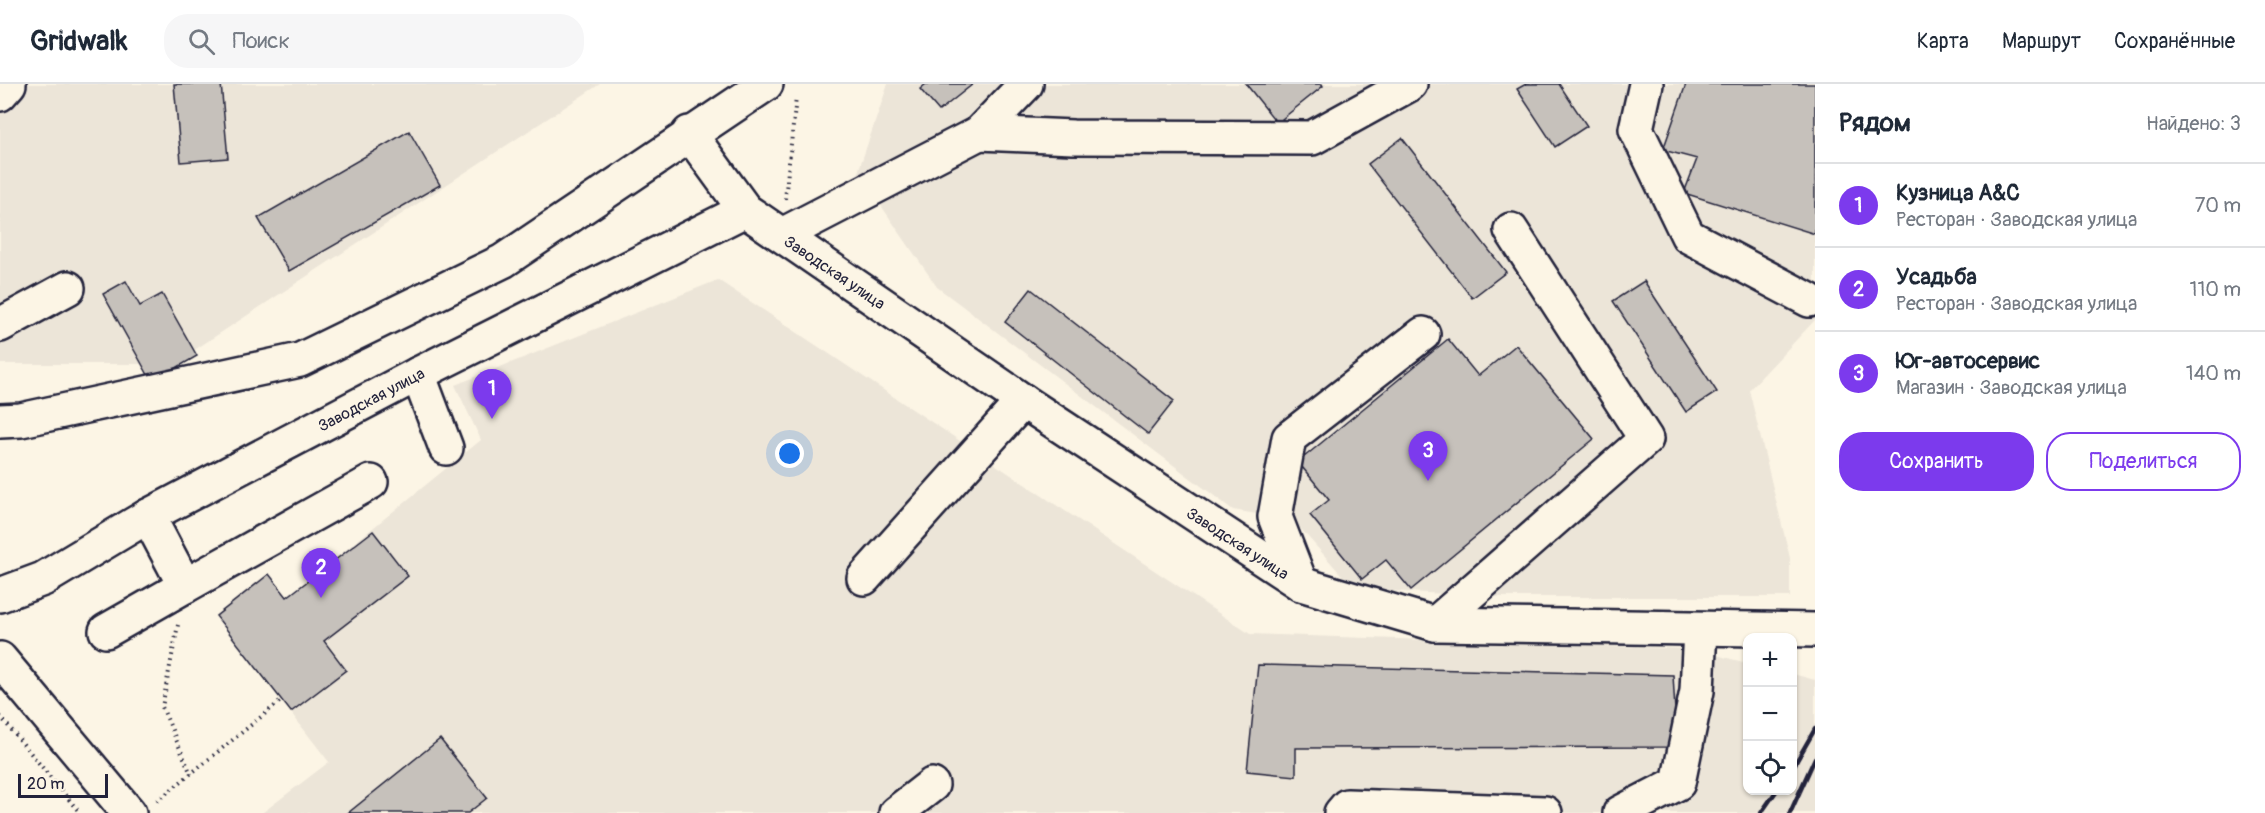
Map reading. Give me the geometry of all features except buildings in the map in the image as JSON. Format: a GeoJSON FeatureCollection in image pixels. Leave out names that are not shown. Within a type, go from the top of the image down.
{"type":"FeatureCollection","features":[{"type":"Feature","properties":{"kind":"street"},"geometry":{"type":"LineString","coordinates":[[0,94],[9,84]]}},
{"type":"Feature","properties":{"kind":"street"},"geometry":{"type":"LineString","coordinates":[[0,421],[21,420],[300,360],[503,261],[689,133],[766,84]]}},
{"type":"Feature","properties":{"kind":"street"},"geometry":{"type":"LineString","coordinates":[[782,235],[979,133],[1026,84]]}},
{"type":"Feature","properties":{"kind":"street"},"geometry":{"type":"LineString","coordinates":[[979,133],[1072,137],[1312,138],[1410,84]]}},
{"type":"Feature","properties":{"kind":"street"},"geometry":{"type":"LineString","coordinates":[[1646,84],[1636,129],[1688,236],[1813,304]]}},
{"type":"Feature","properties":{"kind":"street","name":"Заводская улица"},"geometry":{"type":"LineString","coordinates":[[689,133],[746,210],[1023,401],[1301,584],[1435,624],[1700,629],[1814,624]]}},
{"type":"Feature","properties":{"kind":"street","name":"Заводская улица"},"geometry":{"type":"LineString","coordinates":[[0,595],[43,579],[148,516],[418,374],[746,210]]}},
{"type":"Feature","properties":{"kind":"street"},"geometry":{"type":"LineString","coordinates":[[1435,624],[1646,439],[1511,230]]}},
{"type":"Feature","properties":{"kind":"street"},"geometry":{"type":"LineString","coordinates":[[0,325],[68,288]]}},
{"type":"Feature","properties":{"kind":"street"},"geometry":{"type":"LineString","coordinates":[[1301,584],[1275,517],[1289,438],[1424,334]]}},
{"type":"Feature","properties":{"kind":"street"},"geometry":{"type":"LineString","coordinates":[[418,374],[446,448]]}},
{"type":"Feature","properties":{"kind":"street"},"geometry":{"type":"LineString","coordinates":[[864,578],[1023,401]]}},
{"type":"Feature","properties":{"kind":"street"},"geometry":{"type":"LineString","coordinates":[[106,631],[370,482]]}},
{"type":"Feature","properties":{"kind":"street"},"geometry":{"type":"LineString","coordinates":[[148,516],[185,586]]}},
{"type":"Feature","properties":{"kind":"street"},"geometry":{"type":"LineString","coordinates":[[1620,813],[1678,783],[1697,691],[1700,629]]}},
{"type":"Feature","properties":{"kind":"street"},"geometry":{"type":"LineString","coordinates":[[0,659],[139,810]]}},
{"type":"Feature","properties":{"kind":"street"},"geometry":{"type":"LineString","coordinates":[[896,813],[932,785]]}},
{"type":"Feature","properties":{"kind":"street"},"geometry":{"type":"LineString","coordinates":[[1341,813],[1347,806],[1545,813]]}},
{"type":"Feature","properties":{"kind":"path"},"geometry":{"type":"LineString","coordinates":[[782,235],[796,98]]}},
{"type":"Feature","properties":{"kind":"path"},"geometry":{"type":"LineString","coordinates":[[185,586],[162,707],[191,774]]}},
{"type":"Feature","properties":{"kind":"path"},"geometry":{"type":"LineString","coordinates":[[139,810],[191,774],[282,700]]}},
{"type":"Feature","properties":{"kind":"path"},"geometry":{"type":"LineString","coordinates":[[0,716],[80,813]]}},
{"type":"Feature","properties":{"kind":"shaded area"},"geometry":{"type":"Polygon","coordinates":[[[0,84],[600,84],[173,364],[0,364],[0,84]]]}},
{"type":"Feature","properties":{"kind":"shaded area"},"geometry":{"type":"Polygon","coordinates":[[[888,84],[1815,84],[1815,320],[1749,390],[1790,558],[1790,597],[1501,597],[1354,589],[1293,520],[1233,510],[937,287],[858,172],[888,84]]]}},
{"type":"Feature","properties":{"kind":"shaded area"},"geometry":{"type":"Polygon","coordinates":[[[718,280],[1250,634],[1692,649],[1743,662],[1743,795],[1797,795],[1797,675],[1815,680],[1815,813],[262,813],[329,762],[216,616],[269,574],[288,597],[481,440],[455,385],[718,280]]]}},
{"type":"Feature","properties":{"kind":"railway"},"geometry":{"type":"LineString","coordinates":[[1797,760],[1815,729]]}},
{"type":"Feature","properties":{"kind":"railway"},"geometry":{"type":"LineString","coordinates":[[1790,813],[1815,758]]}},
{"type":"Feature","properties":{"kind":"railway"},"geometry":{"type":"LineString","coordinates":[[1761,813],[1774,795]]}},
{"type":"Feature","properties":{"kind":"place","name":"Кузница А&С"},"geometry":{"type":"Point","coordinates":[492,419]}},
{"type":"Feature","properties":{"kind":"place","name":"Юг-автосервис"},"geometry":{"type":"Point","coordinates":[1428,481]}},
{"type":"Feature","properties":{"kind":"place","name":"Усадьба"},"geometry":{"type":"Point","coordinates":[321,598]}}]}
